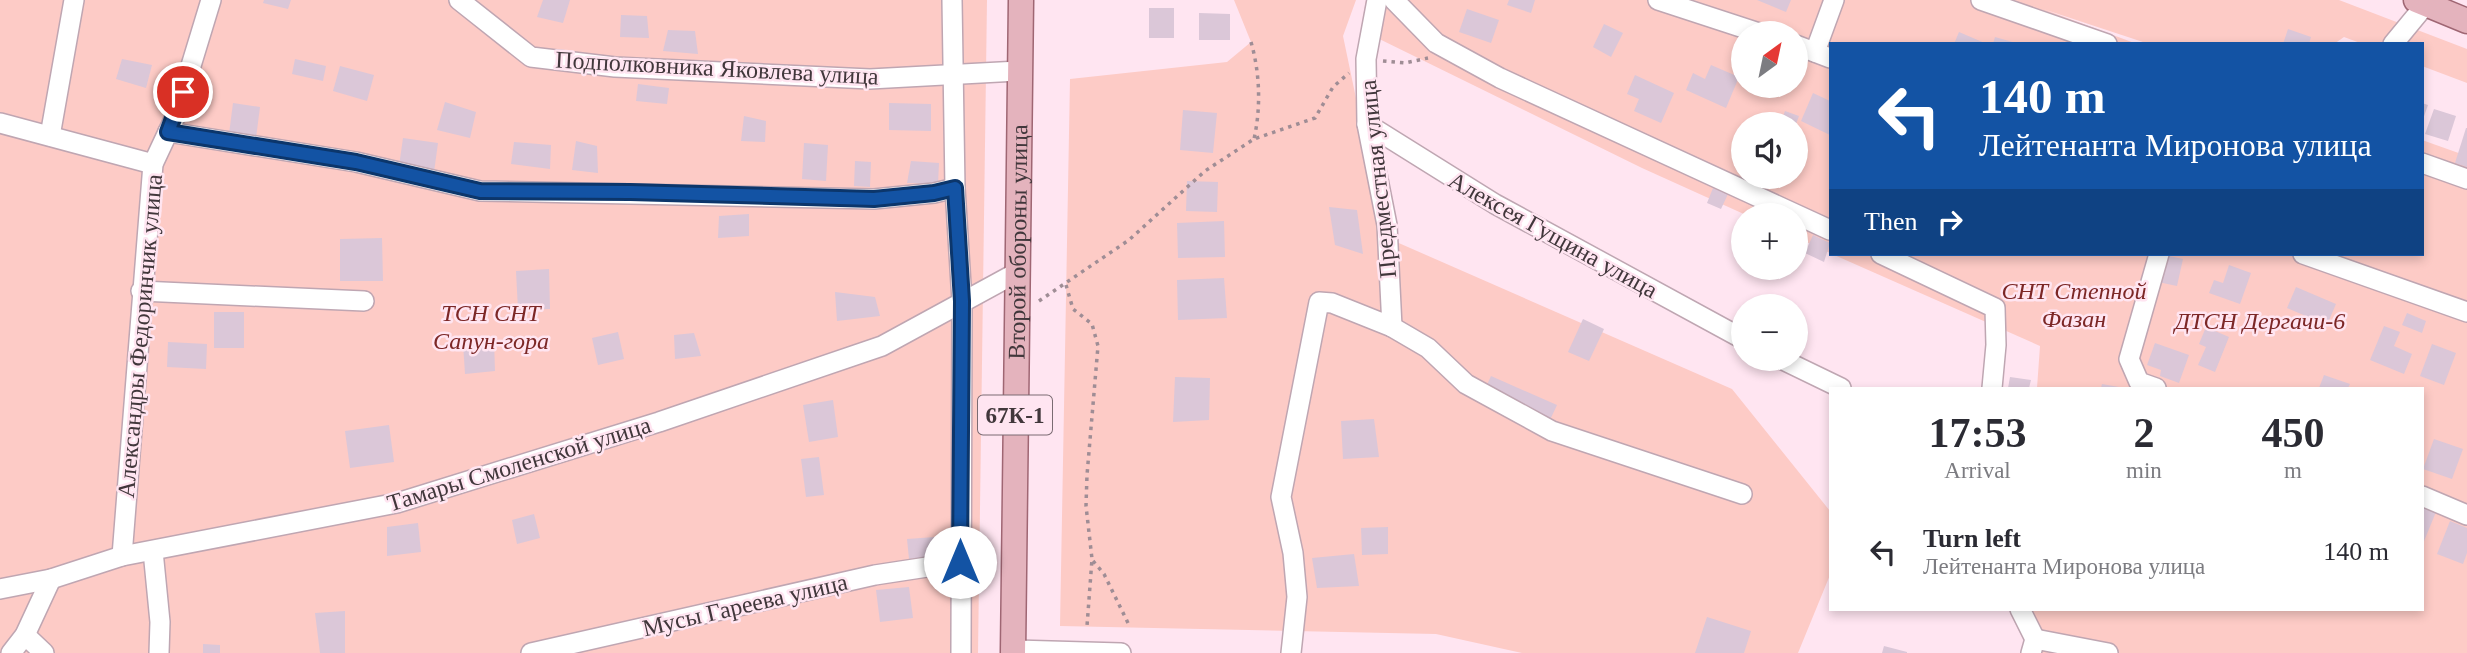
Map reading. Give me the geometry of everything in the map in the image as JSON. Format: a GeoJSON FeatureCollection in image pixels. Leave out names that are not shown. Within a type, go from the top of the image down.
{"type":"FeatureCollection","features":[{"type":"Feature","properties":{"kind":"main road","name":"Второй обороны улица"},"geometry":{"type":"LineString","coordinates":[[1013,651],[1021,0]]}},
{"type":"Feature","properties":{"kind":"main road"},"geometry":{"type":"LineString","coordinates":[[2421,2],[2467,21]]}},
{"type":"Feature","properties":{"kind":"street"},"geometry":{"type":"LineString","coordinates":[[50,136],[74,0]]}},
{"type":"Feature","properties":{"kind":"street","name":"Александры Федоринчик улица"},"geometry":{"type":"LineString","coordinates":[[122,556],[153,164],[176,115],[211,0]]}},
{"type":"Feature","properties":{"kind":"street","name":"Подполковника Яковлева улица"},"geometry":{"type":"LineString","coordinates":[[459,0],[531,57],[615,67],[856,79],[1020,71]]}},
{"type":"Feature","properties":{"kind":"street"},"geometry":{"type":"LineString","coordinates":[[952,0],[955,188],[962,301],[961,653]]}},
{"type":"Feature","properties":{"kind":"street","name":"Предместная улица"},"geometry":{"type":"LineString","coordinates":[[1291,653],[1297,597],[1293,553],[1281,497],[1319,302],[1332,303],[1392,327],[1387,225],[1367,124],[1366,59],[1377,0]]}},
{"type":"Feature","properties":{"kind":"street"},"geometry":{"type":"LineString","coordinates":[[1394,0],[1436,43],[1454,53],[1589,120],[1829,230]]}},
{"type":"Feature","properties":{"kind":"street"},"geometry":{"type":"LineString","coordinates":[[1658,0],[1731,24]]}},
{"type":"Feature","properties":{"kind":"street"},"geometry":{"type":"LineString","coordinates":[[1823,55],[1834,0]]}},
{"type":"Feature","properties":{"kind":"street"},"geometry":{"type":"LineString","coordinates":[[1981,0],[2101,42]]}},
{"type":"Feature","properties":{"kind":"street"},"geometry":{"type":"LineString","coordinates":[[2394,42],[2421,2]]}},
{"type":"Feature","properties":{"kind":"street"},"geometry":{"type":"LineString","coordinates":[[0,123],[153,164]]}},
{"type":"Feature","properties":{"kind":"street","name":"Алексея Гущина улица"},"geometry":{"type":"LineString","coordinates":[[1367,124],[1495,204],[1731,332]]}},
{"type":"Feature","properties":{"kind":"street"},"geometry":{"type":"LineString","coordinates":[[168,132],[356,162],[480,191],[874,199],[934,193],[955,188]]}},
{"type":"Feature","properties":{"kind":"street"},"geometry":{"type":"LineString","coordinates":[[2424,164],[2467,179]]}},
{"type":"Feature","properties":{"kind":"street"},"geometry":{"type":"LineString","coordinates":[[1885,256],[1995,308],[1996,345],[1992,387]]}},
{"type":"Feature","properties":{"kind":"street"},"geometry":{"type":"LineString","coordinates":[[2153,387],[2139,382],[2129,359],[2158,256]]}},
{"type":"Feature","properties":{"kind":"street"},"geometry":{"type":"LineString","coordinates":[[2309,256],[2467,312]]}},
{"type":"Feature","properties":{"kind":"street","name":"Тамары Смоленской улица"},"geometry":{"type":"LineString","coordinates":[[0,589],[51,579],[122,556],[397,503],[659,422],[882,346],[1016,273]]}},
{"type":"Feature","properties":{"kind":"street"},"geometry":{"type":"LineString","coordinates":[[141,291],[364,302]]}},
{"type":"Feature","properties":{"kind":"street"},"geometry":{"type":"LineString","coordinates":[[1392,327],[1428,348],[1466,384],[1552,430],[1742,494]]}},
{"type":"Feature","properties":{"kind":"street"},"geometry":{"type":"LineString","coordinates":[[1806,371],[1839,387]]}},
{"type":"Feature","properties":{"kind":"street"},"geometry":{"type":"LineString","coordinates":[[2424,497],[2467,515]]}},
{"type":"Feature","properties":{"kind":"street"},"geometry":{"type":"LineString","coordinates":[[153,551],[160,622],[159,653]]}},
{"type":"Feature","properties":{"kind":"street","name":"Мусы Гареева улица"},"geometry":{"type":"LineString","coordinates":[[531,653],[875,575],[960,562]]}},
{"type":"Feature","properties":{"kind":"street"},"geometry":{"type":"LineString","coordinates":[[11,653],[25,635],[51,579]]}},
{"type":"Feature","properties":{"kind":"street"},"geometry":{"type":"LineString","coordinates":[[2021,611],[2033,646],[2108,653]]}},
{"type":"Feature","properties":{"kind":"street"},"geometry":{"type":"LineString","coordinates":[[25,635],[44,653]]}},
{"type":"Feature","properties":{"kind":"street"},"geometry":{"type":"LineString","coordinates":[[1013,651],[1121,653]]}},
{"type":"Feature","properties":{"kind":"path"},"geometry":{"type":"LineString","coordinates":[[1251,42],[1258,65],[1254,139]]}},
{"type":"Feature","properties":{"kind":"path"},"geometry":{"type":"LineString","coordinates":[[1016,314],[1066,285],[1129,240],[1205,171],[1254,139],[1315,118],[1333,87],[1366,59],[1405,63],[1454,53]]}},
{"type":"Feature","properties":{"kind":"path"},"geometry":{"type":"LineString","coordinates":[[1066,285],[1073,309],[1092,324],[1098,346],[1086,506],[1092,559],[1087,626]]}},
{"type":"Feature","properties":{"kind":"path"},"geometry":{"type":"LineString","coordinates":[[1092,559],[1104,574],[1130,627]]}},
{"type":"Feature","properties":{"kind":"green space","name":"ТСН СНТ Сапун-гора"},"geometry":{"type":"Polygon","coordinates":[[[0,0],[987,0],[978,653],[0,653],[0,0]]]}},
{"type":"Feature","properties":{"kind":"green space"},"geometry":{"type":"Polygon","coordinates":[[[1234,0],[1356,0],[1343,36],[1385,237],[1732,389],[1829,510],[1829,577],[1798,653],[1522,653],[1436,634],[1060,626],[1070,79],[1227,62],[1251,42],[1234,0]]]}},
{"type":"Feature","properties":{"kind":"green space"},"geometry":{"type":"Polygon","coordinates":[[[1366,0],[2339,0],[2467,49],[2467,83],[2424,67],[2424,42],[2358,42],[2344,37],[2337,42],[2143,42],[2043,9],[2132,42],[1829,42],[1829,253],[1808,243],[1808,203],[1731,203],[1731,208],[1642,168],[1361,30],[1366,0]]]}},
{"type":"Feature","properties":{"kind":"green space"},"geometry":{"type":"Polygon","coordinates":[[[2424,141],[2467,156],[2467,308],[2317,256],[2424,256],[2424,141]]]}},
{"type":"Feature","properties":{"kind":"green space","name":"ДТСН Дергачи-6"},"geometry":{"type":"Polygon","coordinates":[[[1837,256],[2300,256],[2467,320],[2467,653],[2028,653],[2032,611],[2424,611],[2424,387],[2037,387],[2040,346],[1837,256]]]}},
{"type":"Feature","properties":{"kind":"building"},"geometry":{"type":"Polygon","coordinates":[[[264,0],[291,0],[288,9],[263,3],[264,0]]]}},
{"type":"Feature","properties":{"kind":"building"},"geometry":{"type":"Polygon","coordinates":[[[543,0],[570,0],[563,23],[537,17],[543,0]]]}},
{"type":"Feature","properties":{"kind":"building"},"geometry":{"type":"Polygon","coordinates":[[[1509,0],[1535,0],[1531,13],[1507,5],[1509,0]]]}},
{"type":"Feature","properties":{"kind":"building"},"geometry":{"type":"Polygon","coordinates":[[[1757,0],[1791,0],[1786,12],[1757,0]]]}},
{"type":"Feature","properties":{"kind":"building"},"geometry":{"type":"Polygon","coordinates":[[[1149,8],[1174,8],[1174,38],[1149,38],[1149,8]]]}},
{"type":"Feature","properties":{"kind":"building"},"geometry":{"type":"Polygon","coordinates":[[[1467,9],[1499,20],[1491,43],[1459,32],[1467,9]]]}},
{"type":"Feature","properties":{"kind":"building"},"geometry":{"type":"Polygon","coordinates":[[[1199,13],[1230,14],[1230,40],[1199,40],[1199,13]]]}},
{"type":"Feature","properties":{"kind":"building"},"geometry":{"type":"Polygon","coordinates":[[[621,15],[647,16],[649,38],[620,37],[621,15]]]}},
{"type":"Feature","properties":{"kind":"building"},"geometry":{"type":"Polygon","coordinates":[[[1604,24],[1623,33],[1611,57],[1593,47],[1604,24]]]}},
{"type":"Feature","properties":{"kind":"building"},"geometry":{"type":"Polygon","coordinates":[[[2288,29],[2311,37],[2310,42],[2284,42],[2288,29]]]}},
{"type":"Feature","properties":{"kind":"building"},"geometry":{"type":"Polygon","coordinates":[[[668,30],[695,31],[698,54],[663,51],[668,30]]]}},
{"type":"Feature","properties":{"kind":"building"},"geometry":{"type":"Polygon","coordinates":[[[1959,32],[1982,42],[1955,42],[1959,32]]]}},
{"type":"Feature","properties":{"kind":"building"},"geometry":{"type":"Polygon","coordinates":[[[1995,37],[2012,42],[1994,42],[1995,37]]]}},
{"type":"Feature","properties":{"kind":"building"},"geometry":{"type":"Polygon","coordinates":[[[122,59],[152,65],[146,88],[116,79],[122,59]]]}},
{"type":"Feature","properties":{"kind":"building"},"geometry":{"type":"Polygon","coordinates":[[[295,59],[326,66],[323,81],[292,74],[295,59]]]}},
{"type":"Feature","properties":{"kind":"building"},"geometry":{"type":"Polygon","coordinates":[[[1711,65],[1731,74],[1731,96],[1726,108],[1686,90],[1693,73],[1705,79],[1711,65]]]}},
{"type":"Feature","properties":{"kind":"building"},"geometry":{"type":"Polygon","coordinates":[[[340,66],[374,75],[367,101],[333,91],[340,66]]]}},
{"type":"Feature","properties":{"kind":"building"},"geometry":{"type":"Polygon","coordinates":[[[1635,75],[1674,93],[1661,123],[1634,111],[1639,99],[1627,94],[1635,75]]]}},
{"type":"Feature","properties":{"kind":"building"},"geometry":{"type":"Polygon","coordinates":[[[638,84],[669,88],[667,104],[636,101],[638,84]]]}},
{"type":"Feature","properties":{"kind":"building"},"geometry":{"type":"Polygon","coordinates":[[[1813,93],[1829,101],[1829,135],[1808,124],[1808,112],[1805,112],[1813,93]]]}},
{"type":"Feature","properties":{"kind":"building"},"geometry":{"type":"Polygon","coordinates":[[[445,102],[476,112],[470,138],[437,130],[445,102]]]}},
{"type":"Feature","properties":{"kind":"building"},"geometry":{"type":"Polygon","coordinates":[[[233,103],[260,107],[256,138],[229,134],[233,103]]]}},
{"type":"Feature","properties":{"kind":"building"},"geometry":{"type":"Polygon","coordinates":[[[889,103],[931,104],[931,131],[889,130],[889,103]]]}},
{"type":"Feature","properties":{"kind":"building"},"geometry":{"type":"Polygon","coordinates":[[[2434,109],[2456,116],[2448,141],[2425,134],[2434,109]]]}},
{"type":"Feature","properties":{"kind":"building"},"geometry":{"type":"Polygon","coordinates":[[[1183,110],[1217,113],[1213,153],[1180,150],[1183,110]]]}},
{"type":"Feature","properties":{"kind":"building"},"geometry":{"type":"Polygon","coordinates":[[[744,116],[766,121],[765,142],[741,141],[744,116]]]}},
{"type":"Feature","properties":{"kind":"building"},"geometry":{"type":"Polygon","coordinates":[[[2467,128],[2467,167],[2455,163],[2467,128]]]}},
{"type":"Feature","properties":{"kind":"building"},"geometry":{"type":"Polygon","coordinates":[[[403,138],[438,143],[434,172],[399,166],[403,138]]]}},
{"type":"Feature","properties":{"kind":"building"},"geometry":{"type":"Polygon","coordinates":[[[576,141],[597,146],[598,173],[572,170],[576,141]]]}},
{"type":"Feature","properties":{"kind":"building"},"geometry":{"type":"Polygon","coordinates":[[[514,142],[551,145],[550,169],[511,164],[514,142]]]}},
{"type":"Feature","properties":{"kind":"building"},"geometry":{"type":"Polygon","coordinates":[[[804,143],[828,145],[826,181],[802,179],[804,143]]]}},
{"type":"Feature","properties":{"kind":"building"},"geometry":{"type":"Polygon","coordinates":[[[855,161],[871,162],[870,187],[854,186],[855,161]]]}},
{"type":"Feature","properties":{"kind":"building"},"geometry":{"type":"Polygon","coordinates":[[[911,161],[939,163],[938,184],[907,183],[911,161]]]}},
{"type":"Feature","properties":{"kind":"building"},"geometry":{"type":"Polygon","coordinates":[[[1187,181],[1218,182],[1217,212],[1186,211],[1187,181]]]}},
{"type":"Feature","properties":{"kind":"building"},"geometry":{"type":"Polygon","coordinates":[[[1713,188],[1728,194],[1721,209],[1707,203],[1713,188]]]}},
{"type":"Feature","properties":{"kind":"building"},"geometry":{"type":"Polygon","coordinates":[[[1329,207],[1357,210],[1363,254],[1335,245],[1329,207]]]}},
{"type":"Feature","properties":{"kind":"building"},"geometry":{"type":"Polygon","coordinates":[[[749,214],[749,236],[718,238],[719,216],[749,214]]]}},
{"type":"Feature","properties":{"kind":"building"},"geometry":{"type":"Polygon","coordinates":[[[1224,221],[1225,257],[1178,258],[1177,223],[1224,221]]]}},
{"type":"Feature","properties":{"kind":"building"},"geometry":{"type":"Polygon","coordinates":[[[1813,235],[1829,243],[1824,262],[1808,254],[1813,235]]]}},
{"type":"Feature","properties":{"kind":"building"},"geometry":{"type":"Polygon","coordinates":[[[382,238],[383,281],[340,281],[340,239],[382,238]]]}},
{"type":"Feature","properties":{"kind":"building"},"geometry":{"type":"Polygon","coordinates":[[[2164,256],[2183,259],[2177,286],[2158,282],[2164,256]]]}},
{"type":"Feature","properties":{"kind":"building"},"geometry":{"type":"Polygon","coordinates":[[[2229,265],[2251,273],[2240,304],[2209,293],[2214,280],[2223,283],[2229,265]]]}},
{"type":"Feature","properties":{"kind":"building"},"geometry":{"type":"Polygon","coordinates":[[[549,269],[550,309],[518,310],[516,271],[549,269]]]}},
{"type":"Feature","properties":{"kind":"building"},"geometry":{"type":"Polygon","coordinates":[[[1224,278],[1227,318],[1178,320],[1177,280],[1224,278]]]}},
{"type":"Feature","properties":{"kind":"building"},"geometry":{"type":"Polygon","coordinates":[[[2296,287],[2336,304],[2327,325],[2287,308],[2296,287]]]}},
{"type":"Feature","properties":{"kind":"building"},"geometry":{"type":"Polygon","coordinates":[[[835,292],[875,297],[880,316],[837,321],[835,292]]]}},
{"type":"Feature","properties":{"kind":"building"},"geometry":{"type":"Polygon","coordinates":[[[214,312],[244,312],[244,348],[214,348],[214,312]]]}},
{"type":"Feature","properties":{"kind":"building"},"geometry":{"type":"Polygon","coordinates":[[[2407,313],[2426,321],[2422,333],[2402,325],[2407,313]]]}},
{"type":"Feature","properties":{"kind":"building"},"geometry":{"type":"Polygon","coordinates":[[[1583,319],[1604,329],[1589,361],[1568,352],[1583,319]]]}},
{"type":"Feature","properties":{"kind":"building"},"geometry":{"type":"Polygon","coordinates":[[[2384,326],[2400,332],[2394,346],[2412,354],[2404,374],[2370,360],[2384,326]]]}},
{"type":"Feature","properties":{"kind":"building"},"geometry":{"type":"Polygon","coordinates":[[[2206,327],[2229,337],[2215,372],[2198,365],[2206,347],[2199,344],[2206,327]]]}},
{"type":"Feature","properties":{"kind":"building"},"geometry":{"type":"Polygon","coordinates":[[[618,332],[624,359],[598,365],[592,338],[618,332]]]}},
{"type":"Feature","properties":{"kind":"building"},"geometry":{"type":"Polygon","coordinates":[[[694,333],[701,356],[675,359],[674,335],[694,333]]]}},
{"type":"Feature","properties":{"kind":"building"},"geometry":{"type":"Polygon","coordinates":[[[494,340],[495,371],[465,374],[463,343],[494,340]]]}},
{"type":"Feature","properties":{"kind":"building"},"geometry":{"type":"Polygon","coordinates":[[[168,342],[207,344],[206,369],[167,367],[168,342]]]}},
{"type":"Feature","properties":{"kind":"building"},"geometry":{"type":"Polygon","coordinates":[[[2155,343],[2189,355],[2179,383],[2160,376],[2161,370],[2147,365],[2155,343]]]}},
{"type":"Feature","properties":{"kind":"building"},"geometry":{"type":"Polygon","coordinates":[[[2432,344],[2456,353],[2444,385],[2420,376],[2432,344]]]}},
{"type":"Feature","properties":{"kind":"building"},"geometry":{"type":"Polygon","coordinates":[[[2324,375],[2350,384],[2348,387],[2319,387],[2324,375]]]}},
{"type":"Feature","properties":{"kind":"building"},"geometry":{"type":"Polygon","coordinates":[[[1491,376],[1557,405],[1550,420],[1484,391],[1491,376]]]}},
{"type":"Feature","properties":{"kind":"building"},"geometry":{"type":"Polygon","coordinates":[[[1175,377],[1210,378],[1209,420],[1173,422],[1175,377]]]}},
{"type":"Feature","properties":{"kind":"building"},"geometry":{"type":"Polygon","coordinates":[[[2010,377],[2031,380],[2029,387],[2008,387],[2010,377]]]}},
{"type":"Feature","properties":{"kind":"building"},"geometry":{"type":"Polygon","coordinates":[[[833,400],[838,437],[809,442],[803,405],[833,400]]]}},
{"type":"Feature","properties":{"kind":"building"},"geometry":{"type":"Polygon","coordinates":[[[1374,419],[1379,457],[1343,459],[1341,421],[1374,419]]]}},
{"type":"Feature","properties":{"kind":"building"},"geometry":{"type":"Polygon","coordinates":[[[389,425],[394,462],[350,468],[345,431],[389,425]]]}},
{"type":"Feature","properties":{"kind":"building"},"geometry":{"type":"Polygon","coordinates":[[[2434,439],[2463,449],[2452,479],[2424,469],[2434,439]]]}},
{"type":"Feature","properties":{"kind":"building"},"geometry":{"type":"Polygon","coordinates":[[[819,457],[824,495],[806,497],[801,459],[819,457]]]}},
{"type":"Feature","properties":{"kind":"building"},"geometry":{"type":"Polygon","coordinates":[[[2424,507],[2436,512],[2424,541],[2424,507]]]}},
{"type":"Feature","properties":{"kind":"building"},"geometry":{"type":"Polygon","coordinates":[[[534,514],[540,538],[517,544],[512,520],[534,514]]]}},
{"type":"Feature","properties":{"kind":"building"},"geometry":{"type":"Polygon","coordinates":[[[2450,521],[2467,528],[2467,553],[2463,564],[2437,554],[2450,521]]]}},
{"type":"Feature","properties":{"kind":"building"},"geometry":{"type":"Polygon","coordinates":[[[418,523],[421,552],[387,556],[387,527],[418,523]]]}},
{"type":"Feature","properties":{"kind":"building"},"geometry":{"type":"Polygon","coordinates":[[[1388,527],[1388,554],[1362,555],[1361,528],[1388,527]]]}},
{"type":"Feature","properties":{"kind":"building"},"geometry":{"type":"Polygon","coordinates":[[[935,537],[936,557],[909,559],[907,539],[935,537]]]}},
{"type":"Feature","properties":{"kind":"building"},"geometry":{"type":"Polygon","coordinates":[[[1354,554],[1359,586],[1317,588],[1312,558],[1354,554]]]}},
{"type":"Feature","properties":{"kind":"building"},"geometry":{"type":"Polygon","coordinates":[[[909,587],[913,618],[880,622],[876,590],[909,587]]]}},
{"type":"Feature","properties":{"kind":"building"},"geometry":{"type":"Polygon","coordinates":[[[345,611],[345,653],[320,653],[315,613],[345,611]]]}},
{"type":"Feature","properties":{"kind":"building"},"geometry":{"type":"Polygon","coordinates":[[[1707,617],[1751,631],[1744,653],[1695,653],[1707,617]]]}},
{"type":"Feature","properties":{"kind":"building"},"geometry":{"type":"Polygon","coordinates":[[[203,644],[220,645],[220,653],[203,653],[203,644]]]}},
{"type":"Feature","properties":{"kind":"building"},"geometry":{"type":"Polygon","coordinates":[[[1884,646],[1907,652],[1907,653],[1882,653],[1884,646]]]}},
{"type":"Feature","properties":{"kind":"route"},"geometry":{"type":"LineString","coordinates":[[183,92],[168,132],[356,162],[480,191],[874,199],[934,193],[955,188],[962,301],[960,562]]}},
{"type":"Feature","properties":{"kind":"park label","name":"СНТ Степной Фазан"},"geometry":{"type":"Point","coordinates":[2074,305]}}]}
